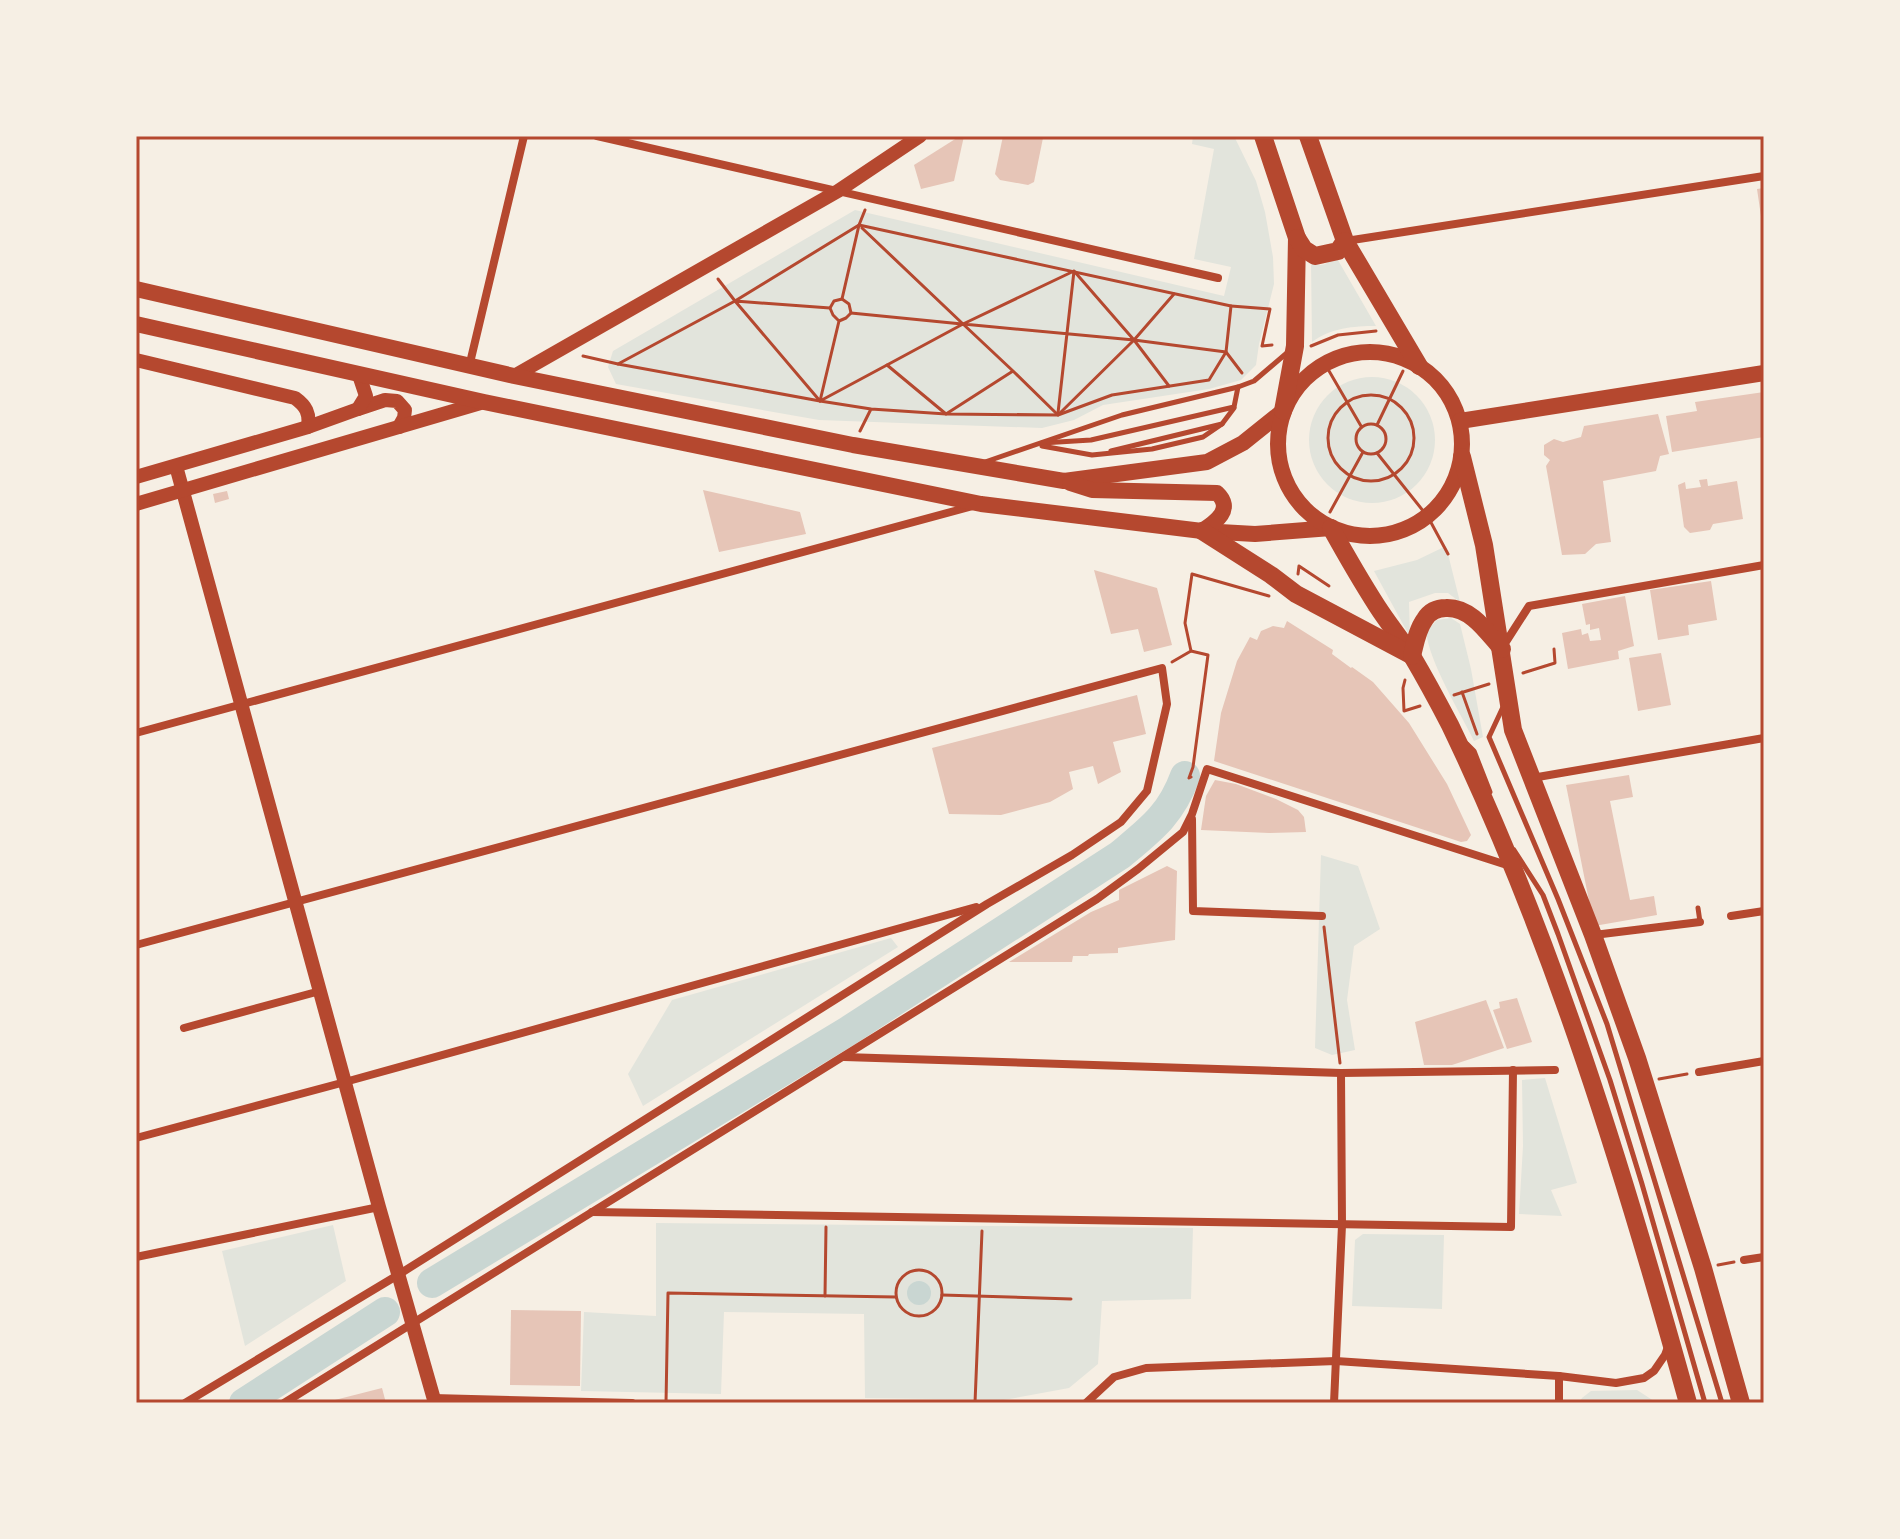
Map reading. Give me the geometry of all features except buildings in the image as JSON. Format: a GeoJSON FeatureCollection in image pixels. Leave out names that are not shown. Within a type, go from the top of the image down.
{"type":"FeatureCollection","features":[{"type":"Feature","properties":{"kind":"highway"},"geometry":{"type":"LineString","coordinates":[[1263,136],[1297,238],[1304,249],[1315,256],[1338,251],[1345,241]]}},
{"type":"Feature","properties":{"kind":"highway"},"geometry":{"type":"LineString","coordinates":[[1308,136],[1345,241],[1414,363]]}},
{"type":"Feature","properties":{"kind":"highway"},"geometry":{"type":"LineString","coordinates":[[1283,411],[1303,346],[1297,238]]}},
{"type":"Feature","properties":{"kind":"highway"},"geometry":{"type":"LineString","coordinates":[[1462,457],[1484,545],[1513,730],[1593,935],[1644,1081],[1703,1268],[1741,1403]]}},
{"type":"Feature","properties":{"kind":"highway"},"geometry":{"type":"LineString","coordinates":[[1327,526],[1412,656],[1448,722],[1513,867],[1588,1068],[1641,1235],[1688,1403]]}},
{"type":"Feature","properties":{"kind":"highway"},"geometry":{"type":"LineString","coordinates":[[1202,531],[1296,594],[1412,656]]}},
{"type":"Feature","properties":{"kind":"highway"},"geometry":{"type":"LineString","coordinates":[[1412,656],[1426,616],[1437,609],[1452,608],[1468,613],[1502,649]]}},
{"type":"Feature","properties":{"kind":"main road"},"geometry":{"type":"LineString","coordinates":[[514,376],[838,191],[920,136]]}},
{"type":"Feature","properties":{"kind":"main road"},"geometry":{"type":"LineString","coordinates":[[136,289],[469,367],[853,445],[1064,481],[1092,490],[1217,493],[1223,499],[1223,512],[1202,531]]}},
{"type":"Feature","properties":{"kind":"main road"},"geometry":{"type":"LineString","coordinates":[[136,324],[484,402],[981,504],[1202,531],[1255,534],[1327,526]]}},
{"type":"Feature","properties":{"kind":"main road"},"geometry":{"type":"LineString","coordinates":[[1385,353],[1414,363],[1445,390],[1460,421],[1462,457],[1448,494],[1428,517],[1409,528],[1383,536],[1357,536],[1327,526],[1299,504],[1280,468],[1277,442],[1283,411],[1303,380],[1325,364],[1349,354],[1385,353]]}},
{"type":"Feature","properties":{"kind":"main road"},"geometry":{"type":"LineString","coordinates":[[136,360],[295,398],[310,416],[308,427]]}},
{"type":"Feature","properties":{"kind":"main road"},"geometry":{"type":"LineString","coordinates":[[1460,421],[1764,373]]}},
{"type":"Feature","properties":{"kind":"main road"},"geometry":{"type":"LineString","coordinates":[[358,409],[366,396],[359,375]]}},
{"type":"Feature","properties":{"kind":"main road"},"geometry":{"type":"LineString","coordinates":[[136,477],[308,427],[385,400],[397,401],[405,410],[399,427]]}},
{"type":"Feature","properties":{"kind":"main road"},"geometry":{"type":"LineString","coordinates":[[136,504],[484,402]]}},
{"type":"Feature","properties":{"kind":"main road"},"geometry":{"type":"LineString","coordinates":[[1064,481],[1207,462],[1243,443],[1283,411]]}},
{"type":"Feature","properties":{"kind":"main road"},"geometry":{"type":"LineString","coordinates":[[176,466],[434,1400]]}},
{"type":"Feature","properties":{"kind":"street"},"geometry":{"type":"LineString","coordinates":[[469,367],[524,136]]}},
{"type":"Feature","properties":{"kind":"street"},"geometry":{"type":"LineString","coordinates":[[597,136],[1218,278]]}},
{"type":"Feature","properties":{"kind":"street"},"geometry":{"type":"LineString","coordinates":[[1345,241],[1764,176]]}},
{"type":"Feature","properties":{"kind":"street"},"geometry":{"type":"LineString","coordinates":[[136,733],[981,504]]}},
{"type":"Feature","properties":{"kind":"street"},"geometry":{"type":"LineString","coordinates":[[1502,649],[1529,606],[1764,565]]}},
{"type":"Feature","properties":{"kind":"street"},"geometry":{"type":"LineString","coordinates":[[136,945],[1162,668],[1167,704],[1147,791],[1121,822],[398,1275],[185,1403]]}},
{"type":"Feature","properties":{"kind":"street"},"geometry":{"type":"LineString","coordinates":[[1531,779],[1764,738]]}},
{"type":"Feature","properties":{"kind":"street"},"geometry":{"type":"LineString","coordinates":[[284,1403],[1097,899],[1183,832],[1207,769],[1513,867]]}},
{"type":"Feature","properties":{"kind":"street"},"geometry":{"type":"LineString","coordinates":[[1192,814],[1193,911],[1322,916]]}},
{"type":"Feature","properties":{"kind":"street"},"geometry":{"type":"LineString","coordinates":[[136,1138],[987,904]]}},
{"type":"Feature","properties":{"kind":"street"},"geometry":{"type":"LineString","coordinates":[[1731,916],[1764,911]]}},
{"type":"Feature","properties":{"kind":"street"},"geometry":{"type":"LineString","coordinates":[[1593,935],[1700,922]]}},
{"type":"Feature","properties":{"kind":"street"},"geometry":{"type":"LineString","coordinates":[[184,1028],[320,991]]}},
{"type":"Feature","properties":{"kind":"street"},"geometry":{"type":"LineString","coordinates":[[842,1057],[1341,1073],[1555,1070]]}},
{"type":"Feature","properties":{"kind":"street"},"geometry":{"type":"LineString","coordinates":[[1699,1072],[1764,1061]]}},
{"type":"Feature","properties":{"kind":"street"},"geometry":{"type":"LineString","coordinates":[[592,1212],[1511,1227],[1513,1070]]}},
{"type":"Feature","properties":{"kind":"street"},"geometry":{"type":"LineString","coordinates":[[1334,1403],[1342,1225],[1341,1073]]}},
{"type":"Feature","properties":{"kind":"street"},"geometry":{"type":"LineString","coordinates":[[136,1257],[379,1207]]}},
{"type":"Feature","properties":{"kind":"street"},"geometry":{"type":"LineString","coordinates":[[1744,1260],[1764,1257]]}},
{"type":"Feature","properties":{"kind":"street"},"geometry":{"type":"LineString","coordinates":[[1086,1403],[1114,1377],[1146,1368],[1336,1361],[1559,1376],[1616,1383],[1644,1378],[1654,1371],[1671,1340]]}},
{"type":"Feature","properties":{"kind":"street"},"geometry":{"type":"LineString","coordinates":[[1559,1376],[1559,1403]]}},
{"type":"Feature","properties":{"kind":"street"},"geometry":{"type":"LineString","coordinates":[[434,1400],[632,1403]]}},
{"type":"Feature","properties":{"kind":"lane"},"geometry":{"type":"LineString","coordinates":[[976,465],[1122,415],[1238,387],[1254,381],[1303,346]]}},
{"type":"Feature","properties":{"kind":"lane"},"geometry":{"type":"LineString","coordinates":[[1033,444],[1092,455],[1222,424],[1234,407],[1238,387]]}},
{"type":"Feature","properties":{"kind":"lane"},"geometry":{"type":"LineString","coordinates":[[1033,444],[1091,440],[1234,407]]}},
{"type":"Feature","properties":{"kind":"lane"},"geometry":{"type":"LineString","coordinates":[[1508,696],[1489,737],[1607,1024],[1722,1403]]}},
{"type":"Feature","properties":{"kind":"lane"},"geometry":{"type":"LineString","coordinates":[[1448,722],[1474,751],[1493,799]]}},
{"type":"Feature","properties":{"kind":"lane"},"geometry":{"type":"LineString","coordinates":[[1509,838],[1543,895],[1610,1080],[1705,1403]]}},
{"type":"Feature","properties":{"kind":"lane"},"geometry":{"type":"LineString","coordinates":[[1698,908],[1700,922]]}},
{"type":"Feature","properties":{"kind":"path"},"geometry":{"type":"LineString","coordinates":[[842,299],[859,225],[870,198]]}},
{"type":"Feature","properties":{"kind":"path"},"geometry":{"type":"LineString","coordinates":[[859,225],[1058,415]]}},
{"type":"Feature","properties":{"kind":"path"},"geometry":{"type":"LineString","coordinates":[[618,364],[735,301],[859,225],[1231,306],[1270,309],[1262,346],[1272,345]]}},
{"type":"Feature","properties":{"kind":"path"},"geometry":{"type":"LineString","coordinates":[[709,266],[820,401]]}},
{"type":"Feature","properties":{"kind":"path"},"geometry":{"type":"LineString","coordinates":[[820,401],[963,324],[1074,271]]}},
{"type":"Feature","properties":{"kind":"path"},"geometry":{"type":"LineString","coordinates":[[1058,415],[1074,271]]}},
{"type":"Feature","properties":{"kind":"path"},"geometry":{"type":"LineString","coordinates":[[1074,271],[1169,386]]}},
{"type":"Feature","properties":{"kind":"path"},"geometry":{"type":"LineString","coordinates":[[1058,415],[1134,340],[1175,294]]}},
{"type":"Feature","properties":{"kind":"path"},"geometry":{"type":"LineString","coordinates":[[830,308],[834,301],[842,299],[849,304],[851,313]]}},
{"type":"Feature","properties":{"kind":"path"},"geometry":{"type":"LineString","coordinates":[[735,301],[830,308]]}},
{"type":"Feature","properties":{"kind":"path"},"geometry":{"type":"LineString","coordinates":[[560,350],[618,364],[871,409],[946,414],[1058,415],[1112,395],[1209,380],[1226,352],[1231,306]]}},
{"type":"Feature","properties":{"kind":"path"},"geometry":{"type":"LineString","coordinates":[[830,308],[839,321]]}},
{"type":"Feature","properties":{"kind":"path"},"geometry":{"type":"LineString","coordinates":[[851,313],[1134,340],[1226,352],[1246,378],[1238,387]]}},
{"type":"Feature","properties":{"kind":"path"},"geometry":{"type":"LineString","coordinates":[[839,321],[851,313]]}},
{"type":"Feature","properties":{"kind":"path"},"geometry":{"type":"LineString","coordinates":[[820,401],[839,321]]}},
{"type":"Feature","properties":{"kind":"path"},"geometry":{"type":"LineString","coordinates":[[1303,346],[1338,335],[1379,330]]}},
{"type":"Feature","properties":{"kind":"path"},"geometry":{"type":"LineString","coordinates":[[1377,425],[1389,399],[1414,363]]}},
{"type":"Feature","properties":{"kind":"path"},"geometry":{"type":"LineString","coordinates":[[1325,364],[1362,426]]}},
{"type":"Feature","properties":{"kind":"path"},"geometry":{"type":"LineString","coordinates":[[887,365],[946,414]]}},
{"type":"Feature","properties":{"kind":"path"},"geometry":{"type":"LineString","coordinates":[[946,414],[1013,371]]}},
{"type":"Feature","properties":{"kind":"path"},"geometry":{"type":"LineString","coordinates":[[1370,395],[1389,399],[1397,403],[1413,425],[1415,439],[1412,452],[1405,465],[1382,480],[1367,482],[1349,476],[1340,470],[1332,458],[1327,443],[1328,429],[1334,415],[1357,397],[1370,395]]}},
{"type":"Feature","properties":{"kind":"path"},"geometry":{"type":"LineString","coordinates":[[853,445],[871,409]]}},
{"type":"Feature","properties":{"kind":"path"},"geometry":{"type":"LineString","coordinates":[[1366,424],[1377,425],[1386,436],[1384,446],[1377,453],[1363,452],[1355,440],[1358,430],[1366,424]]}},
{"type":"Feature","properties":{"kind":"path"},"geometry":{"type":"LineString","coordinates":[[1327,526],[1363,452]]}},
{"type":"Feature","properties":{"kind":"path"},"geometry":{"type":"LineString","coordinates":[[1377,453],[1428,517],[1448,554]]}},
{"type":"Feature","properties":{"kind":"path"},"geometry":{"type":"LineString","coordinates":[[1191,651],[1185,623],[1192,574],[1290,602],[1296,594],[1299,566],[1329,586]]}},
{"type":"Feature","properties":{"kind":"path"},"geometry":{"type":"LineString","coordinates":[[1515,676],[1555,663],[1554,649]]}},
{"type":"Feature","properties":{"kind":"path"},"geometry":{"type":"LineString","coordinates":[[1162,668],[1191,651],[1208,655],[1189,778],[1207,769]]}},
{"type":"Feature","properties":{"kind":"path"},"geometry":{"type":"LineString","coordinates":[[1448,697],[1489,684]]}},
{"type":"Feature","properties":{"kind":"path"},"geometry":{"type":"LineString","coordinates":[[1403,688],[1404,711],[1418,706]]}},
{"type":"Feature","properties":{"kind":"path"},"geometry":{"type":"LineString","coordinates":[[1462,692],[1474,726]]}},
{"type":"Feature","properties":{"kind":"path"},"geometry":{"type":"LineString","coordinates":[[1322,916],[1341,1073]]}},
{"type":"Feature","properties":{"kind":"path"},"geometry":{"type":"LineString","coordinates":[[1644,1081],[1699,1072]]}},
{"type":"Feature","properties":{"kind":"path"},"geometry":{"type":"LineString","coordinates":[[825,1296],[826,1216]]}},
{"type":"Feature","properties":{"kind":"path"},"geometry":{"type":"LineString","coordinates":[[975,1403],[982,1219]]}},
{"type":"Feature","properties":{"kind":"path"},"geometry":{"type":"LineString","coordinates":[[1703,1268],[1744,1260]]}},
{"type":"Feature","properties":{"kind":"path"},"geometry":{"type":"LineString","coordinates":[[917,1270],[925,1271],[938,1280],[942,1295],[936,1308],[923,1315],[909,1314],[903,1310],[896,1297],[898,1282],[909,1272],[917,1270]]}},
{"type":"Feature","properties":{"kind":"path"},"geometry":{"type":"LineString","coordinates":[[666,1403],[668,1293],[896,1297]]}},
{"type":"Feature","properties":{"kind":"path"},"geometry":{"type":"LineString","coordinates":[[942,1295],[1071,1299]]}},
{"type":"Feature","properties":{"kind":"shaded area"},"geometry":{"type":"Polygon","coordinates":[[[1193,136],[1234,136],[1256,181],[1265,212],[1274,284],[1256,365],[1241,380],[1209,389],[1103,405],[1074,420],[1042,428],[819,420],[616,384],[608,367],[613,351],[855,210],[1224,296],[1231,267],[1194,259],[1214,149],[1192,144],[1193,136]]]}},
{"type":"Feature","properties":{"kind":"shaded area"},"geometry":{"type":"Polygon","coordinates":[[[1335,255],[1376,326],[1342,329],[1312,342],[1311,261],[1324,264],[1335,255]]]}},
{"type":"Feature","properties":{"kind":"shaded area"},"geometry":{"type":"Polygon","coordinates":[[[1372,377],[1396,382],[1417,395],[1430,416],[1435,440],[1430,464],[1417,485],[1396,498],[1372,503],[1348,498],[1327,485],[1314,464],[1309,440],[1314,416],[1327,395],[1348,382],[1372,377]]]}},
{"type":"Feature","properties":{"kind":"shaded area"},"geometry":{"type":"Polygon","coordinates":[[[1446,546],[1460,602],[1448,593],[1435,593],[1409,602],[1410,637],[1374,571],[1417,560],[1446,546]]]}},
{"type":"Feature","properties":{"kind":"shaded area"},"geometry":{"type":"Polygon","coordinates":[[[1451,618],[1460,624],[1471,669],[1483,737],[1474,741],[1428,643],[1426,631],[1437,620],[1451,618]]]}},
{"type":"Feature","properties":{"kind":"shaded area"},"geometry":{"type":"Polygon","coordinates":[[[1321,855],[1358,866],[1380,929],[1354,946],[1347,1000],[1355,1050],[1332,1055],[1315,1048],[1321,855]]]}},
{"type":"Feature","properties":{"kind":"shaded area"},"geometry":{"type":"Polygon","coordinates":[[[891,938],[898,947],[643,1106],[628,1074],[672,1000],[891,938]]]}},
{"type":"Feature","properties":{"kind":"shaded area"},"geometry":{"type":"Polygon","coordinates":[[[1545,1078],[1577,1183],[1551,1190],[1562,1216],[1519,1214],[1523,1146],[1522,1080],[1545,1078]]]}},
{"type":"Feature","properties":{"kind":"shaded area"},"geometry":{"type":"Polygon","coordinates":[[[656,1223],[1193,1228],[1191,1299],[1102,1301],[1098,1364],[1069,1388],[1004,1400],[865,1398],[864,1314],[724,1312],[721,1394],[581,1391],[584,1312],[656,1316],[656,1223]]]}},
{"type":"Feature","properties":{"kind":"shaded area"},"geometry":{"type":"Polygon","coordinates":[[[333,1225],[346,1281],[245,1346],[222,1251],[333,1225]]]}},
{"type":"Feature","properties":{"kind":"shaded area"},"geometry":{"type":"Polygon","coordinates":[[[1363,1234],[1444,1235],[1442,1309],[1352,1306],[1355,1240],[1363,1234]]]}},
{"type":"Feature","properties":{"kind":"shaded area"},"geometry":{"type":"Polygon","coordinates":[[[919,1281],[927,1285],[931,1293],[927,1301],[919,1305],[911,1301],[907,1293],[911,1285],[919,1281]]]}},
{"type":"Feature","properties":{"kind":"shaded area"},"geometry":{"type":"Polygon","coordinates":[[[1637,1390],[1657,1403],[1579,1403],[1591,1391],[1637,1390]]]}},
{"type":"Feature","properties":{"kind":"waterway"},"geometry":{"type":"LineString","coordinates":[[432,1283],[848,1031],[1120,855],[1166,812],[1185,776]]}},
{"type":"Feature","properties":{"kind":"waterway"},"geometry":{"type":"LineString","coordinates":[[244,1403],[385,1312]]}}]}
